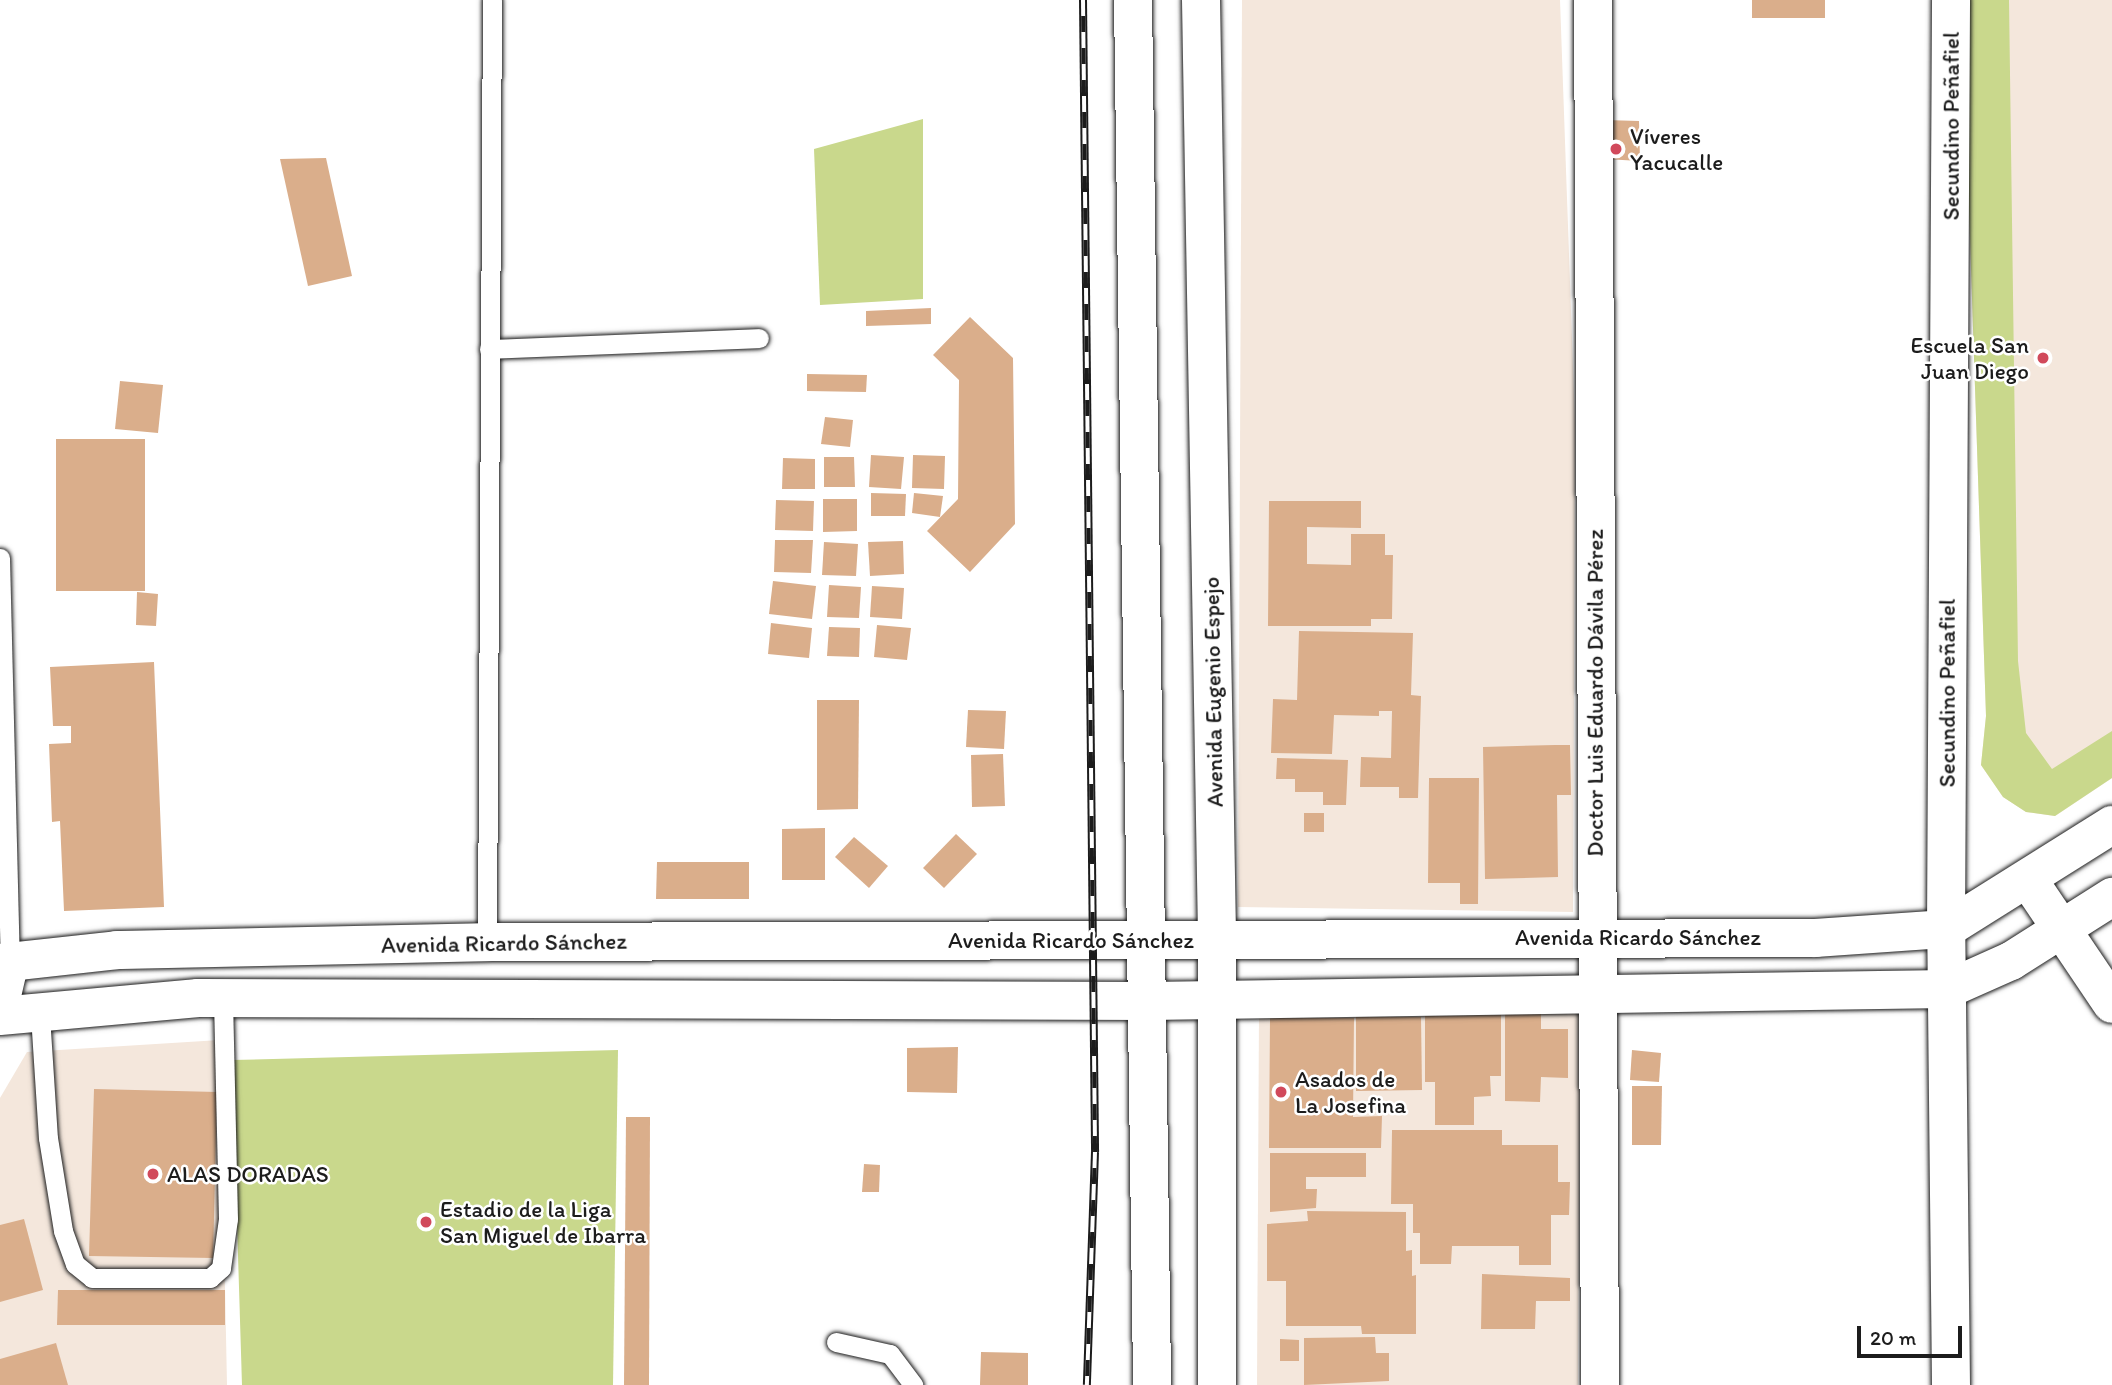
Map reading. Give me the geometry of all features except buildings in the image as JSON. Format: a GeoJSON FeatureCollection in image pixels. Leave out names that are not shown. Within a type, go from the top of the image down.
{"type":"FeatureCollection","features":[{"type":"Feature","properties":{"kind":"main road"},"geometry":{"type":"LineString","coordinates":[[1133,0],[1149,1001],[1152,1385]]}},
{"type":"Feature","properties":{"kind":"main road","name":"Avenida Eugenio Espejo"},"geometry":{"type":"LineString","coordinates":[[1201,0],[1217,939],[1217,1385]]}},
{"type":"Feature","properties":{"kind":"main road","name":"Doctor Luis Eduardo Dávila Pérez"},"geometry":{"type":"LineString","coordinates":[[1593,0],[1600,1385]]}},
{"type":"Feature","properties":{"kind":"main road","name":"Secundino Peñafiel"},"geometry":{"type":"LineString","coordinates":[[1951,0],[1946,929],[1951,1385]]}},
{"type":"Feature","properties":{"kind":"main road","name":"Avenida Ricardo Sánchez"},"geometry":{"type":"LineString","coordinates":[[5,962],[117,950],[487,942],[1147,941],[1596,936],[1816,938],[1946,929],[2029,881],[2112,825]]}},
{"type":"Feature","properties":{"kind":"main road"},"geometry":{"type":"LineString","coordinates":[[2029,881],[2065,929],[2112,1004]]}},
{"type":"Feature","properties":{"kind":"main road"},"geometry":{"type":"LineString","coordinates":[[0,1016],[40,1015],[223,998],[1149,1001],[1948,989],[2011,961],[2112,897]]}},
{"type":"Feature","properties":{"kind":"main road"},"geometry":{"type":"LineString","coordinates":[[0,1004],[5,962]]}},
{"type":"Feature","properties":{"kind":"lane"},"geometry":{"type":"LineString","coordinates":[[487,942],[492,0]]}},
{"type":"Feature","properties":{"kind":"lane"},"geometry":{"type":"LineString","coordinates":[[489,349],[759,338]]}},
{"type":"Feature","properties":{"kind":"lane"},"geometry":{"type":"LineString","coordinates":[[0,558],[5,962]]}},
{"type":"Feature","properties":{"kind":"lane"},"geometry":{"type":"LineString","coordinates":[[40,1015],[48,1138],[63,1231],[75,1264],[92,1278],[210,1278],[221,1268],[228,1219],[223,998]]}},
{"type":"Feature","properties":{"kind":"lane"},"geometry":{"type":"LineString","coordinates":[[836,1342],[890,1354],[914,1385]]}},
{"type":"Feature","properties":{"kind":"shaded area"},"geometry":{"type":"Polygon","coordinates":[[[1242,0],[1560,0],[1575,424],[1573,912],[1238,907],[1242,0]]]}},
{"type":"Feature","properties":{"kind":"shaded area","name":"Escuela San Juan Diego"},"geometry":{"type":"Polygon","coordinates":[[[1962,0],[2112,0],[2112,778],[2055,816],[2026,812],[2003,797],[1981,765],[1986,716],[1962,0]]]}},
{"type":"Feature","properties":{"kind":"shaded area"},"geometry":{"type":"Polygon","coordinates":[[[1580,1010],[1578,1385],[1257,1385],[1259,1011],[1580,1010]]]}},
{"type":"Feature","properties":{"kind":"shaded area"},"geometry":{"type":"Polygon","coordinates":[[[220,1040],[227,1385],[0,1385],[0,1098],[27,1052],[220,1040]]]}},
{"type":"Feature","properties":{"kind":"green space"},"geometry":{"type":"Polygon","coordinates":[[[1962,0],[2009,0],[2018,661],[2026,733],[2052,769],[2112,731],[2112,778],[2055,816],[2026,812],[2003,797],[1981,765],[1986,716],[1962,0]]]}},
{"type":"Feature","properties":{"kind":"green space"},"geometry":{"type":"Polygon","coordinates":[[[923,119],[923,299],[820,305],[814,149],[923,119]]]}},
{"type":"Feature","properties":{"kind":"green space","name":"Estadio de la Liga San Miguel de Ibarra"},"geometry":{"type":"Polygon","coordinates":[[[618,1050],[613,1385],[242,1385],[232,1060],[618,1050]]]}},
{"type":"Feature","properties":{"kind":"railway"},"geometry":{"type":"LineString","coordinates":[[1083,0],[1095,1152],[1087,1385]]}},
{"type":"Feature","properties":{"kind":"place","name":"Víveres Yacucalle"},"geometry":{"type":"Point","coordinates":[1616,149]}},
{"type":"Feature","properties":{"kind":"place","name":"Escuela San Juan Diego"},"geometry":{"type":"Point","coordinates":[2043,358]}},
{"type":"Feature","properties":{"kind":"place","name":"Asados de La Josefina"},"geometry":{"type":"Point","coordinates":[1281,1092]}},
{"type":"Feature","properties":{"kind":"place","name":"ALAS DORADAS"},"geometry":{"type":"Point","coordinates":[153,1174]}},
{"type":"Feature","properties":{"kind":"place","name":"Estadio de la Liga San Miguel de Ibarra"},"geometry":{"type":"Point","coordinates":[426,1222]}}]}
